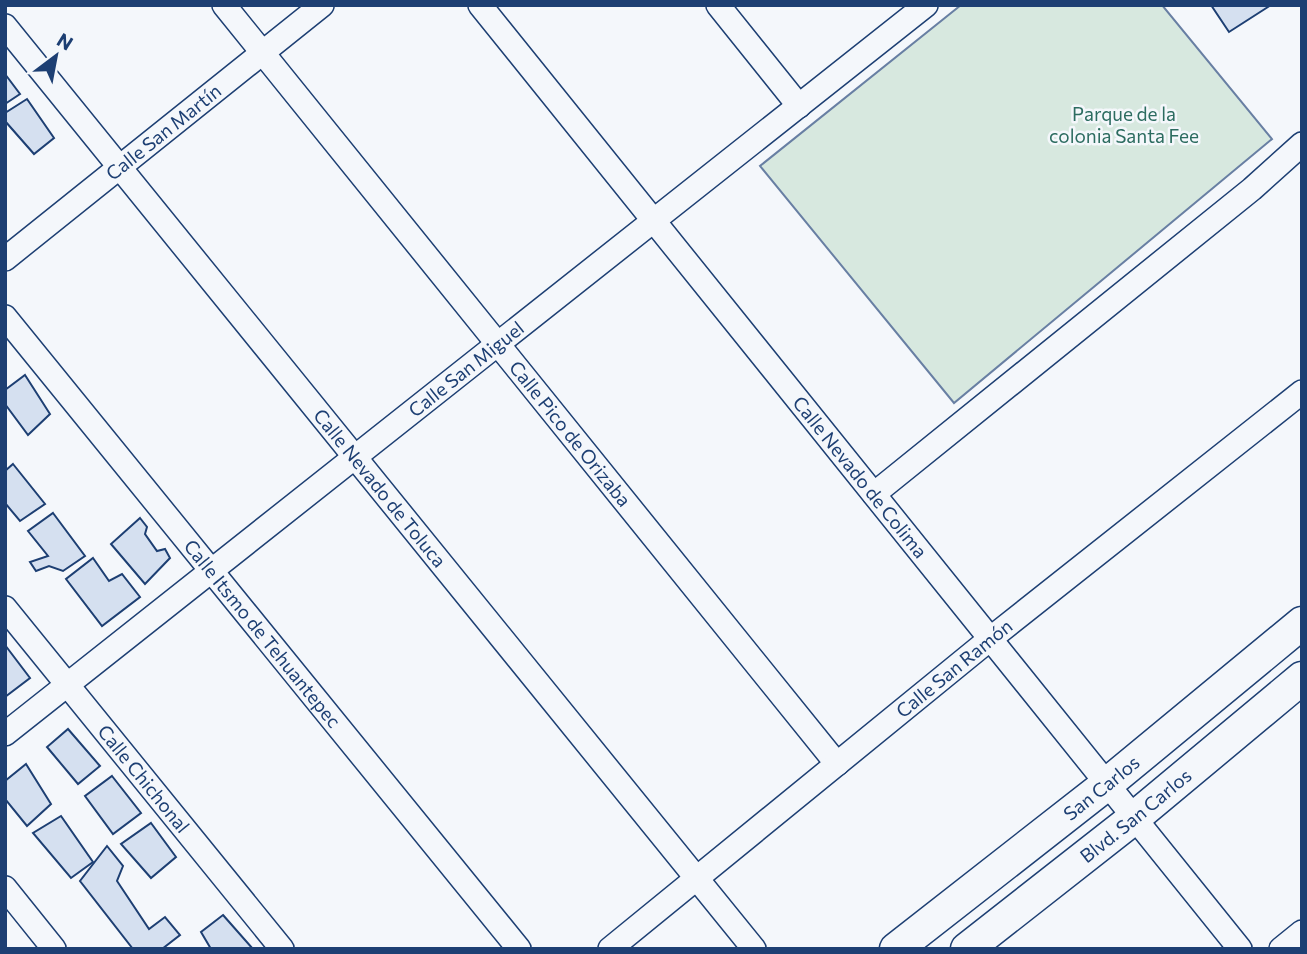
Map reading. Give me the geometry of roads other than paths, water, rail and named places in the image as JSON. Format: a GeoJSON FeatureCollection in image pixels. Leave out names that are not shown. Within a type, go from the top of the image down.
{"type":"FeatureCollection","features":[{"type":"Feature","properties":{"kind":"main road","name":"San Carlos"},"geometry":{"type":"LineString","coordinates":[[896,949],[1107,784],[1302,624]]}},
{"type":"Feature","properties":{"kind":"main road","name":"Blvd. San Carlos"},"geometry":{"type":"LineString","coordinates":[[967,949],[1134,817],[1302,678]]}},
{"type":"Feature","properties":{"kind":"street","name":"Calle Pico de Orizaba"},"geometry":{"type":"LineString","coordinates":[[224,5],[837,764]]}},
{"type":"Feature","properties":{"kind":"street","name":"Calle San Martín"},"geometry":{"type":"LineString","coordinates":[[5,259],[322,5]]}},
{"type":"Feature","properties":{"kind":"street","name":"Calle Nevado de Colima"},"geometry":{"type":"LineString","coordinates":[[480,5],[1240,949]]}},
{"type":"Feature","properties":{"kind":"street"},"geometry":{"type":"LineString","coordinates":[[718,5],[799,106]]}},
{"type":"Feature","properties":{"kind":"street","name":"Calle San Miguel"},"geometry":{"type":"LineString","coordinates":[[5,734],[926,5]]}},
{"type":"Feature","properties":{"kind":"street","name":"Calle Nevado de Toluca"},"geometry":{"type":"LineString","coordinates":[[5,26],[754,949]]}},
{"type":"Feature","properties":{"kind":"street"},"geometry":{"type":"LineString","coordinates":[[874,495],[1252,189],[1302,144]]}},
{"type":"Feature","properties":{"kind":"street","name":"Calle Itsmo de Tehuantepec"},"geometry":{"type":"LineString","coordinates":[[5,317],[519,949]]}},
{"type":"Feature","properties":{"kind":"street","name":"Calle San Ramón"},"geometry":{"type":"LineString","coordinates":[[610,949],[990,639],[1302,392]]}},
{"type":"Feature","properties":{"kind":"street","name":"Calle Chichonal"},"geometry":{"type":"LineString","coordinates":[[5,608],[282,949]]}},
{"type":"Feature","properties":{"kind":"street"},"geometry":{"type":"LineString","coordinates":[[5,888],[54,949]]}},
{"type":"Feature","properties":{"kind":"street"},"geometry":{"type":"LineString","coordinates":[[1281,949],[1302,932]]}},
{"type":"Feature","properties":{"kind":"park label","name":"Parque de la colonia Santa Fee"},"geometry":{"type":"Point","coordinates":[1124,125]}}]}
